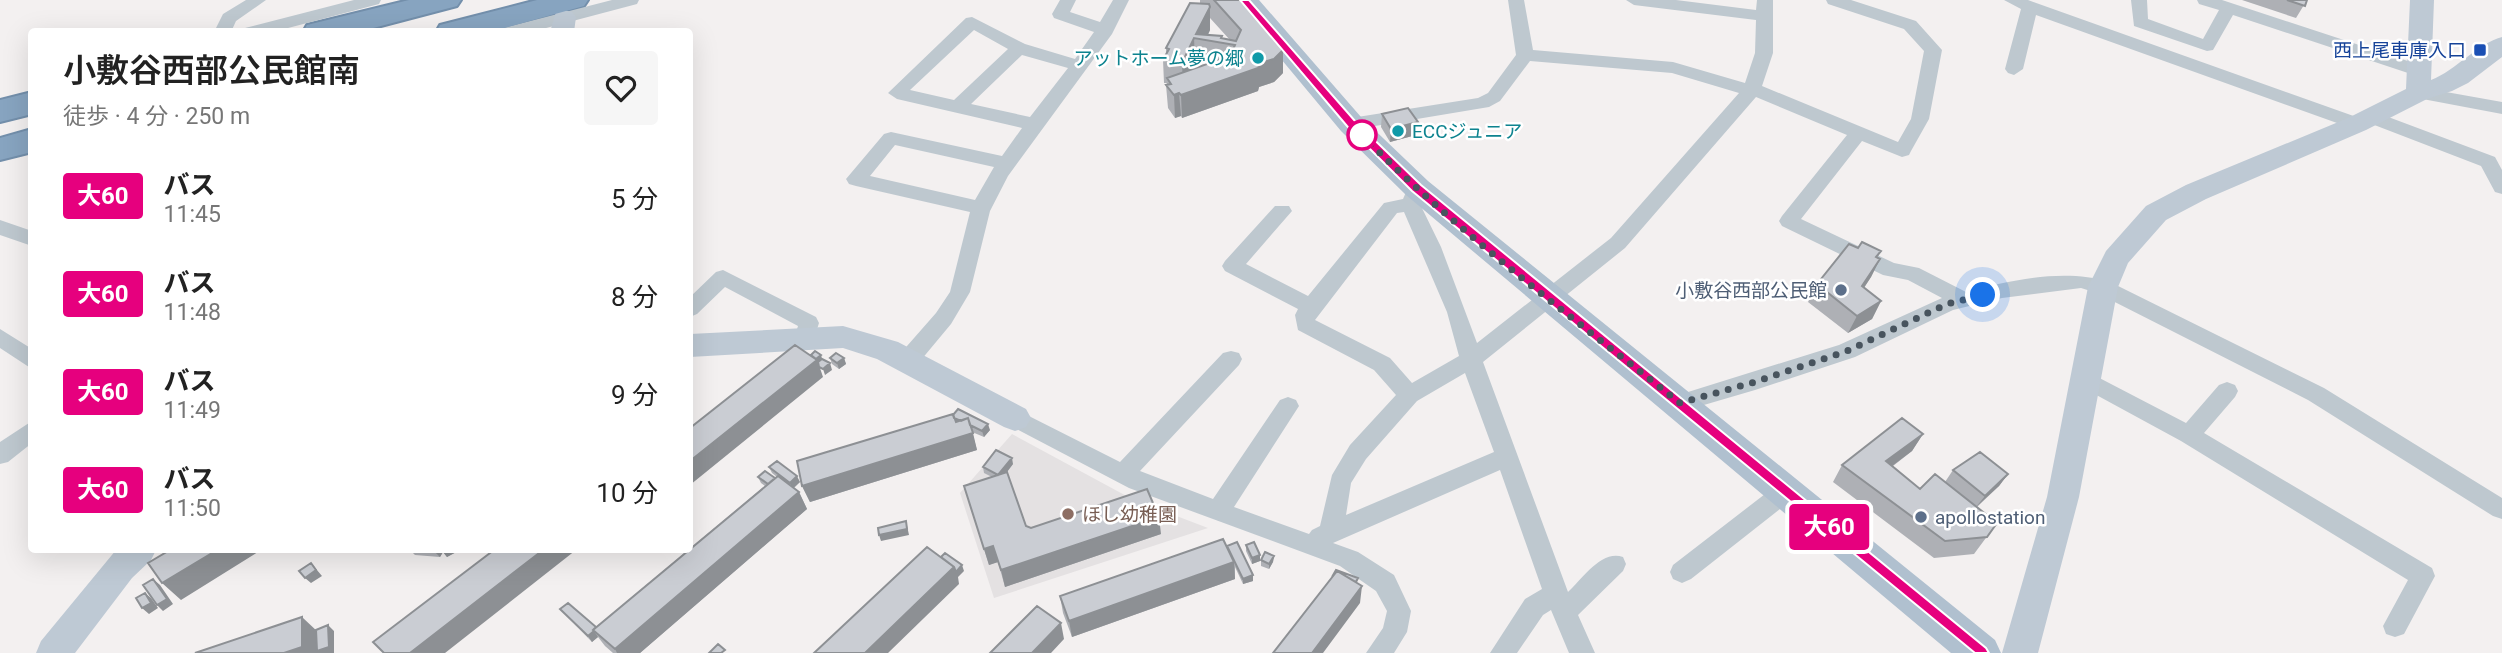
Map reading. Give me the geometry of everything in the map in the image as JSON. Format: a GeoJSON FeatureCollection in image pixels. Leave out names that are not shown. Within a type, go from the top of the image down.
{"type":"FeatureCollection","features":[{"type":"Feature","properties":{"kind":"highway"},"geometry":{"type":"LineString","coordinates":[[334,28],[446,0]]}},
{"type":"Feature","properties":{"kind":"highway"},"geometry":{"type":"LineString","coordinates":[[478,28],[566,16]]}},
{"type":"Feature","properties":{"kind":"highway"},"geometry":{"type":"LineString","coordinates":[[0,111],[28,104]]}},
{"type":"Feature","properties":{"kind":"highway"},"geometry":{"type":"LineString","coordinates":[[0,149],[28,141]]}},
{"type":"Feature","properties":{"kind":"main road"},"geometry":{"type":"LineString","coordinates":[[1245,0],[1413,196],[1680,403],[1980,653]]}},
{"type":"Feature","properties":{"kind":"street"},"geometry":{"type":"LineString","coordinates":[[224,28],[229,18],[258,0]]}},
{"type":"Feature","properties":{"kind":"street"},"geometry":{"type":"LineString","coordinates":[[266,28],[373,0]]}},
{"type":"Feature","properties":{"kind":"street"},"geometry":{"type":"LineString","coordinates":[[523,28],[631,0]]}},
{"type":"Feature","properties":{"kind":"street"},"geometry":{"type":"LineString","coordinates":[[1068,0],[1060,14],[1106,30]]}},
{"type":"Feature","properties":{"kind":"street"},"geometry":{"type":"LineString","coordinates":[[908,360],[927,339],[960,293],[982,208],[1007,164],[1033,124],[1106,30],[1121,0]]}},
{"type":"Feature","properties":{"kind":"street"},"geometry":{"type":"LineString","coordinates":[[1351,124],[1488,101],[1525,55],[1516,0]]}},
{"type":"Feature","properties":{"kind":"street"},"geometry":{"type":"LineString","coordinates":[[1320,537],[1340,482],[1358,452],[1409,395],[1471,359],[1618,243],[1752,90],[1764,53],[1765,8],[1634,0]]}},
{"type":"Feature","properties":{"kind":"street"},"geometry":{"type":"LineString","coordinates":[[1525,55],[1672,68],[1752,90],[1902,151],[1920,118],[1933,50],[1910,25],[1834,0]]}},
{"type":"Feature","properties":{"kind":"street"},"geometry":{"type":"LineString","coordinates":[[2012,0],[2488,162],[2502,187]]}},
{"type":"Feature","properties":{"kind":"street"},"geometry":{"type":"LineString","coordinates":[[2139,0],[2140,22],[2207,46],[2229,8]]}},
{"type":"Feature","properties":{"kind":"street"},"geometry":{"type":"LineString","coordinates":[[2205,0],[2417,81],[2502,108]]}},
{"type":"Feature","properties":{"kind":"street"},"geometry":{"type":"LineString","coordinates":[[2417,81],[2423,0]]}},
{"type":"Feature","properties":{"kind":"street"},"geometry":{"type":"LineString","coordinates":[[2014,69],[2030,7]]}},
{"type":"Feature","properties":{"kind":"street"},"geometry":{"type":"LineString","coordinates":[[1033,124],[897,93],[972,22],[1019,48],[1079,66]]}},
{"type":"Feature","properties":{"kind":"street"},"geometry":{"type":"LineString","coordinates":[[2020,653],[2063,497],[2103,287],[2116,258],[2156,213],[2196,192],[2363,120],[2417,81],[2459,77],[2502,45]]}},
{"type":"Feature","properties":{"kind":"street"},"geometry":{"type":"LineString","coordinates":[[958,106],[1019,48]]}},
{"type":"Feature","properties":{"kind":"street"},"geometry":{"type":"LineString","coordinates":[[1858,134],[1788,220],[1890,270],[1912,273],[1964,300]]}},
{"type":"Feature","properties":{"kind":"street"},"geometry":{"type":"LineString","coordinates":[[982,208],[856,179],[891,138],[1007,164]]}},
{"type":"Feature","properties":{"kind":"street"},"geometry":{"type":"LineString","coordinates":[[1409,395],[1382,364],[1305,324],[1305,315],[1391,208],[1413,196],[1560,602],[1582,653]]}},
{"type":"Feature","properties":{"kind":"street"},"geometry":{"type":"LineString","coordinates":[[1282,211],[1232,266],[1311,307]]}},
{"type":"Feature","properties":{"kind":"street"},"geometry":{"type":"LineString","coordinates":[[0,227],[28,238]]}},
{"type":"Feature","properties":{"kind":"street"},"geometry":{"type":"LineString","coordinates":[[693,306],[723,277],[808,323],[804,340]]}},
{"type":"Feature","properties":{"kind":"street"},"geometry":{"type":"LineString","coordinates":[[1680,403],[1755,382],[1847,351],[1913,318],[1964,300],[2002,290],[2081,281],[2103,287],[2316,394],[2501,509]]}},
{"type":"Feature","properties":{"kind":"street"},"geometry":{"type":"LineString","coordinates":[[0,337],[28,358]]}},
{"type":"Feature","properties":{"kind":"street"},"geometry":{"type":"LineString","coordinates":[[693,346],[843,337],[875,345],[1124,473],[1219,510],[1320,537],[1385,583],[1399,611],[1394,632],[1379,653]]}},
{"type":"Feature","properties":{"kind":"street"},"geometry":{"type":"LineString","coordinates":[[1124,473],[1231,359]]}},
{"type":"Feature","properties":{"kind":"street"},"geometry":{"type":"LineString","coordinates":[[2086,379],[2189,435],[2423,576],[2395,626]]}},
{"type":"Feature","properties":{"kind":"street"},"geometry":{"type":"LineString","coordinates":[[2189,435],[2227,391]]}},
{"type":"Feature","properties":{"kind":"street"},"geometry":{"type":"LineString","coordinates":[[1219,510],[1288,407]]}},
{"type":"Feature","properties":{"kind":"street"},"geometry":{"type":"LineString","coordinates":[[0,455],[28,433]]}},
{"type":"Feature","properties":{"kind":"street"},"geometry":{"type":"LineString","coordinates":[[1320,537],[1508,456]]}},
{"type":"Feature","properties":{"kind":"street"},"geometry":{"type":"LineString","coordinates":[[1682,572],[1786,491]]}},
{"type":"Feature","properties":{"kind":"street"},"geometry":{"type":"LineString","coordinates":[[54,653],[124,555]]}},
{"type":"Feature","properties":{"kind":"street"},"geometry":{"type":"LineString","coordinates":[[1503,653],[1534,607],[1560,602],[1614,564]]}},
{"type":"Feature","properties":{"kind":"shaded area","name":"ほし幼稚園"},"geometry":{"type":"Polygon","coordinates":[[[1012,434],[1132,499],[1208,528],[994,598],[960,493],[1012,434]]]}},
{"type":"Feature","properties":{"kind":"building"},"geometry":{"type":"Polygon","coordinates":[[[1214,0],[1246,0],[1282,39],[1283,50],[1274,59],[1260,63],[1258,68],[1181,95],[1174,95],[1166,85],[1171,84],[1167,78],[1230,56],[1235,45],[1194,38],[1182,63],[1163,60],[1169,49],[1166,48],[1190,3],[1209,4],[1210,7],[1196,34],[1222,36],[1221,38],[1236,41],[1241,30],[1214,0]]]}},
{"type":"Feature","properties":{"kind":"building"},"geometry":{"type":"Polygon","coordinates":[[[2287,0],[2307,0],[2305,6],[2287,0]]]}},
{"type":"Feature","properties":{"kind":"building"},"geometry":{"type":"Polygon","coordinates":[[[1408,108],[1418,122],[1391,129],[1382,114],[1408,108]]]}},
{"type":"Feature","properties":{"kind":"building"},"geometry":{"type":"Polygon","coordinates":[[[1862,242],[1881,251],[1876,257],[1880,259],[1862,286],[1881,301],[1857,316],[1817,284],[1849,244],[1858,248],[1862,242]]]}},
{"type":"Feature","properties":{"kind":"building"},"geometry":{"type":"Polygon","coordinates":[[[795,345],[817,360],[693,459],[693,426],[795,345]]]}},
{"type":"Feature","properties":{"kind":"building"},"geometry":{"type":"Polygon","coordinates":[[[815,351],[821,355],[816,359],[811,355],[815,351]]]}},
{"type":"Feature","properties":{"kind":"building"},"geometry":{"type":"Polygon","coordinates":[[[836,353],[844,358],[837,363],[830,358],[836,353]]]}},
{"type":"Feature","properties":{"kind":"building"},"geometry":{"type":"Polygon","coordinates":[[[822,359],[830,363],[823,369],[818,362],[822,359]]]}},
{"type":"Feature","properties":{"kind":"building"},"geometry":{"type":"Polygon","coordinates":[[[958,409],[988,424],[982,431],[970,425],[968,418],[961,421],[954,418],[953,415],[958,409]]]}},
{"type":"Feature","properties":{"kind":"building"},"geometry":{"type":"Polygon","coordinates":[[[953,414],[956,422],[968,418],[973,433],[802,486],[797,461],[953,414]]]}},
{"type":"Feature","properties":{"kind":"building"},"geometry":{"type":"Polygon","coordinates":[[[1902,418],[1923,434],[1886,461],[1920,489],[1935,474],[1997,523],[1987,537],[1945,541],[1842,465],[1902,418]]]}},
{"type":"Feature","properties":{"kind":"building"},"geometry":{"type":"Polygon","coordinates":[[[996,450],[1012,458],[998,475],[983,467],[996,450]]]}},
{"type":"Feature","properties":{"kind":"building"},"geometry":{"type":"Polygon","coordinates":[[[1980,452],[2008,474],[1985,496],[1953,470],[1980,452]]]}},
{"type":"Feature","properties":{"kind":"building"},"geometry":{"type":"Polygon","coordinates":[[[777,461],[797,476],[790,483],[769,467],[777,461]]]}},
{"type":"Feature","properties":{"kind":"building"},"geometry":{"type":"Polygon","coordinates":[[[765,471],[775,478],[768,484],[758,477],[765,471]]]}},
{"type":"Feature","properties":{"kind":"building"},"geometry":{"type":"Polygon","coordinates":[[[1007,472],[1026,526],[1031,528],[1147,489],[1159,517],[1001,570],[993,546],[984,549],[964,486],[1007,472]]]}},
{"type":"Feature","properties":{"kind":"building"},"geometry":{"type":"Polygon","coordinates":[[[778,476],[799,492],[615,649],[593,630],[686,553],[693,553],[693,547],[778,476]]]}},
{"type":"Feature","properties":{"kind":"building"},"geometry":{"type":"Polygon","coordinates":[[[906,521],[907,529],[879,535],[878,528],[906,521]]]}},
{"type":"Feature","properties":{"kind":"building"},"geometry":{"type":"Polygon","coordinates":[[[1223,539],[1234,562],[1069,621],[1060,596],[1223,539]]]}},
{"type":"Feature","properties":{"kind":"building"},"geometry":{"type":"Polygon","coordinates":[[[1237,542],[1253,575],[1243,579],[1227,546],[1237,542]]]}},
{"type":"Feature","properties":{"kind":"building"},"geometry":{"type":"Polygon","coordinates":[[[1254,542],[1260,555],[1252,558],[1246,545],[1254,542]]]}},
{"type":"Feature","properties":{"kind":"building"},"geometry":{"type":"Polygon","coordinates":[[[927,547],[954,567],[865,653],[814,653],[927,547]]]}},
{"type":"Feature","properties":{"kind":"building"},"geometry":{"type":"Polygon","coordinates":[[[1265,552],[1274,556],[1269,564],[1261,560],[1265,552]]]}},
{"type":"Feature","properties":{"kind":"building"},"geometry":{"type":"Polygon","coordinates":[[[165,553],[212,553],[162,583],[148,563],[165,553]]]}},
{"type":"Feature","properties":{"kind":"building"},"geometry":{"type":"Polygon","coordinates":[[[490,553],[539,553],[410,653],[384,653],[373,642],[490,553]]]}},
{"type":"Feature","properties":{"kind":"building"},"geometry":{"type":"Polygon","coordinates":[[[945,553],[962,565],[956,572],[954,567],[941,557],[945,553]]]}},
{"type":"Feature","properties":{"kind":"building"},"geometry":{"type":"Polygon","coordinates":[[[311,563],[316,570],[305,578],[299,571],[311,563]]]}},
{"type":"Feature","properties":{"kind":"building"},"geometry":{"type":"Polygon","coordinates":[[[1336,570],[1358,578],[1356,582],[1337,571],[1332,577],[1336,570]]]}},
{"type":"Feature","properties":{"kind":"building"},"geometry":{"type":"Polygon","coordinates":[[[1337,571],[1362,586],[1312,653],[1273,653],[1337,571]]]}},
{"type":"Feature","properties":{"kind":"building"},"geometry":{"type":"Polygon","coordinates":[[[153,579],[167,599],[157,605],[143,585],[153,579]]]}},
{"type":"Feature","properties":{"kind":"building"},"geometry":{"type":"Polygon","coordinates":[[[145,593],[151,603],[142,608],[136,598],[145,593]]]}},
{"type":"Feature","properties":{"kind":"building"},"geometry":{"type":"Polygon","coordinates":[[[568,603],[596,627],[588,636],[560,609],[568,603]]]}},
{"type":"Feature","properties":{"kind":"building"},"geometry":{"type":"Polygon","coordinates":[[[1037,606],[1061,623],[1032,653],[990,653],[1037,606]]]}},
{"type":"Feature","properties":{"kind":"building"},"geometry":{"type":"Polygon","coordinates":[[[302,617],[302,647],[284,653],[195,653],[302,617]]]}},
{"type":"Feature","properties":{"kind":"building"},"geometry":{"type":"Polygon","coordinates":[[[328,625],[329,647],[317,651],[316,630],[328,625]]]}},
{"type":"Feature","properties":{"kind":"building"},"geometry":{"type":"Polygon","coordinates":[[[718,644],[725,650],[721,653],[709,653],[718,644]]]}},
{"type":"Feature","properties":{"kind":"bus line","name":"大60"},"geometry":{"type":"LineString","coordinates":[[1245,0],[1351,124],[1417,188],[1482,245],[1680,403],[1981,653]]}},
{"type":"Feature","properties":{"kind":"place","name":"西上尾車庫入口"},"geometry":{"type":"Point","coordinates":[2480,50]}},
{"type":"Feature","properties":{"kind":"place","name":"アットホーム夢の郷"},"geometry":{"type":"Point","coordinates":[1258,58]}},
{"type":"Feature","properties":{"kind":"place","name":"ECCジュニア"},"geometry":{"type":"Point","coordinates":[1398,131]}},
{"type":"Feature","properties":{"kind":"place","name":"小敷谷西部公民館"},"geometry":{"type":"Point","coordinates":[1841,290]}},
{"type":"Feature","properties":{"kind":"place","name":"ほし幼稚園"},"geometry":{"type":"Point","coordinates":[1068,514]}},
{"type":"Feature","properties":{"kind":"place","name":"apollostation"},"geometry":{"type":"Point","coordinates":[1921,517]}},
{"type":"Feature","properties":{"kind":"route"},"geometry":{"type":"LineString","coordinates":[[1362,135],[1482,245],[1680,403],[1755,382],[1847,351],[1947,304],[1983,295]]}}]}
